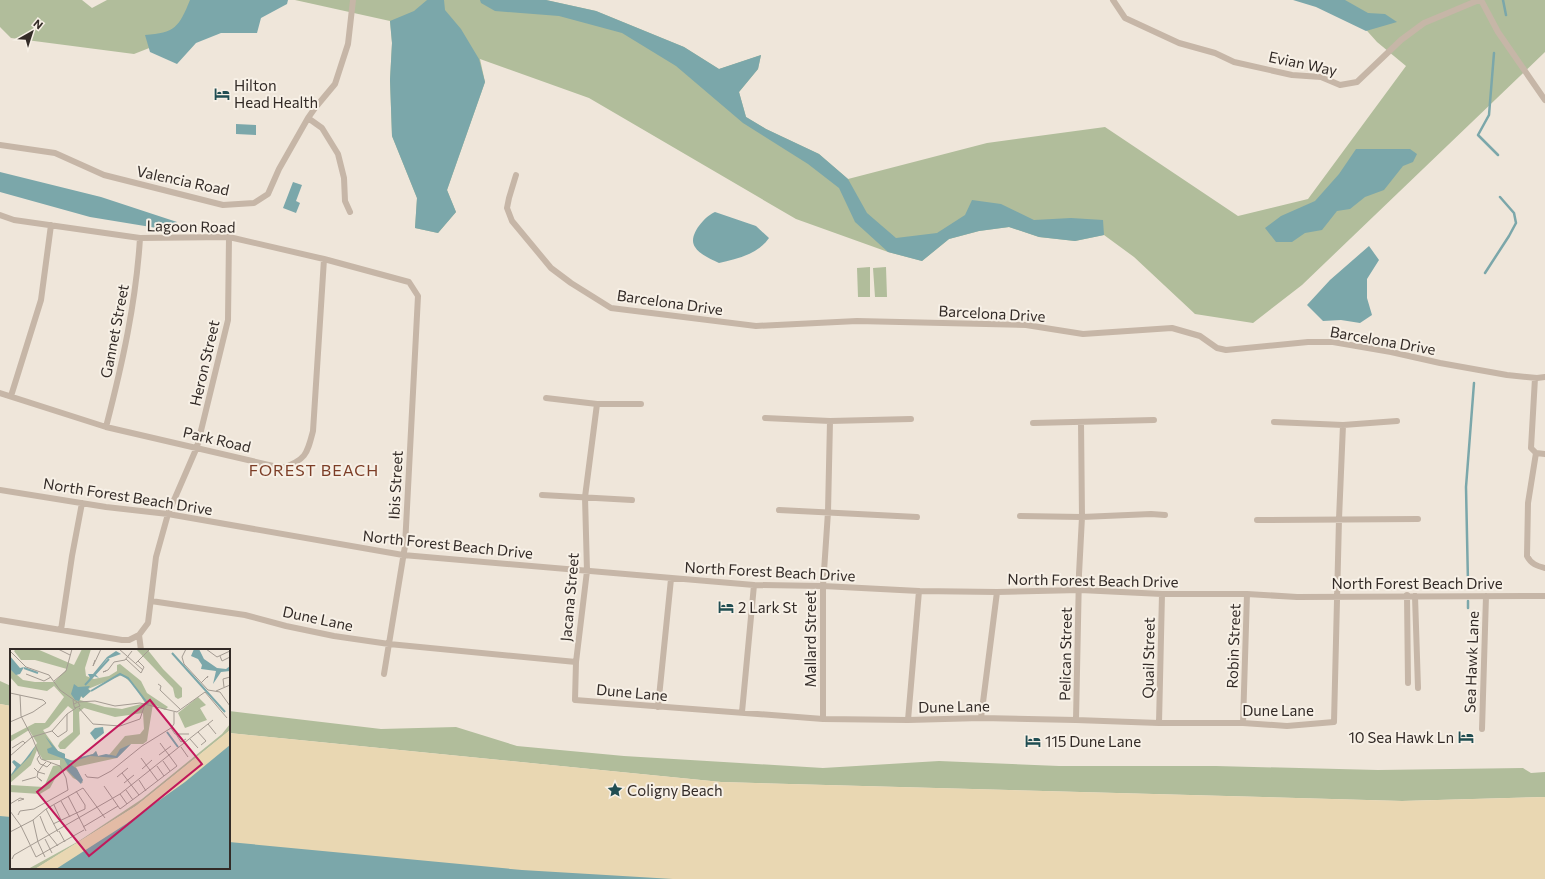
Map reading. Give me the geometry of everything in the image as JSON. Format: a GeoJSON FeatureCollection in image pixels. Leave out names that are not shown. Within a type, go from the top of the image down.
{"type":"FeatureCollection","features":[{"type":"Feature","properties":{"kind":"street","name":"Valencia Road"},"geometry":{"type":"LineString","coordinates":[[0,145],[55,153],[104,175],[223,205],[254,203],[268,194],[279,169],[308,118],[336,84],[348,44],[353,0]]}},
{"type":"Feature","properties":{"kind":"street","name":"Evian Way"},"geometry":{"type":"LineString","coordinates":[[1113,0],[1126,18],[1179,43],[1215,53],[1234,62],[1292,75],[1320,77],[1340,85],[1357,82],[1401,40],[1424,23],[1480,0]]}},
{"type":"Feature","properties":{"kind":"street"},"geometry":{"type":"LineString","coordinates":[[1480,0],[1498,32],[1545,100]]}},
{"type":"Feature","properties":{"kind":"street"},"geometry":{"type":"LineString","coordinates":[[308,118],[322,128],[338,154],[344,178],[345,201],[350,212]]}},
{"type":"Feature","properties":{"kind":"street","name":"Barcelona Drive"},"geometry":{"type":"LineString","coordinates":[[516,175],[509,198],[508,208],[512,221],[551,268],[571,283],[611,308],[756,326],[857,321],[1026,325],[1083,334],[1172,328],[1200,336],[1217,348],[1226,350],[1308,342],[1333,342],[1391,352],[1440,364],[1507,376],[1535,378],[1545,377]]}},
{"type":"Feature","properties":{"kind":"street","name":"Lagoon Road"},"geometry":{"type":"LineString","coordinates":[[0,215],[14,220],[140,238],[229,237],[324,259],[409,282],[418,296]]}},
{"type":"Feature","properties":{"kind":"street"},"geometry":{"type":"LineString","coordinates":[[11,396],[41,300],[51,225]]}},
{"type":"Feature","properties":{"kind":"street","name":"Heron Street"},"geometry":{"type":"LineString","coordinates":[[139,635],[148,623],[156,557],[168,514],[197,447],[228,320],[229,237]]}},
{"type":"Feature","properties":{"kind":"street","name":"Gannet Street"},"geometry":{"type":"LineString","coordinates":[[106,427],[129,328],[138,267],[140,238]]}},
{"type":"Feature","properties":{"kind":"street","name":"Park Road"},"geometry":{"type":"LineString","coordinates":[[0,393],[106,427],[282,468],[296,463],[308,451],[313,431],[324,259]]}},
{"type":"Feature","properties":{"kind":"street","name":"Ibis Street"},"geometry":{"type":"LineString","coordinates":[[384,674],[405,540],[418,296]]}},
{"type":"Feature","properties":{"kind":"street"},"geometry":{"type":"LineString","coordinates":[[1535,378],[1531,448],[1536,453],[1545,454]]}},
{"type":"Feature","properties":{"kind":"street"},"geometry":{"type":"LineString","coordinates":[[546,398],[597,404],[641,404]]}},
{"type":"Feature","properties":{"kind":"street","name":"Jacana Street"},"geometry":{"type":"LineString","coordinates":[[575,700],[576,662],[586,571],[585,497],[597,404]]}},
{"type":"Feature","properties":{"kind":"street"},"geometry":{"type":"LineString","coordinates":[[765,418],[830,421],[911,419]]}},
{"type":"Feature","properties":{"kind":"street"},"geometry":{"type":"LineString","coordinates":[[1033,422],[1154,420]]}},
{"type":"Feature","properties":{"kind":"street","name":"Mallard Street"},"geometry":{"type":"LineString","coordinates":[[823,719],[823,586],[828,512],[830,421]]}},
{"type":"Feature","properties":{"kind":"street"},"geometry":{"type":"LineString","coordinates":[[1274,422],[1343,425],[1397,421]]}},
{"type":"Feature","properties":{"kind":"street","name":"Pelican Street"},"geometry":{"type":"LineString","coordinates":[[1076,720],[1080,590],[1079,574],[1082,517],[1081,422]]}},
{"type":"Feature","properties":{"kind":"street"},"geometry":{"type":"LineString","coordinates":[[1338,597],[1339,519],[1343,425]]}},
{"type":"Feature","properties":{"kind":"street"},"geometry":{"type":"LineString","coordinates":[[1536,453],[1528,503],[1527,556],[1529,561],[1537,566],[1545,568]]}},
{"type":"Feature","properties":{"kind":"street","name":"North Forest Beach Drive"},"geometry":{"type":"LineString","coordinates":[[0,490],[82,503],[168,514],[403,555],[754,585],[823,586],[919,591],[997,592],[1080,590],[1162,594],[1247,594],[1297,597],[1407,595],[1454,597],[1545,596]]}},
{"type":"Feature","properties":{"kind":"street"},"geometry":{"type":"LineString","coordinates":[[542,495],[632,500]]}},
{"type":"Feature","properties":{"kind":"street"},"geometry":{"type":"LineString","coordinates":[[61,630],[72,556],[82,503]]}},
{"type":"Feature","properties":{"kind":"street"},"geometry":{"type":"LineString","coordinates":[[779,510],[917,517]]}},
{"type":"Feature","properties":{"kind":"street"},"geometry":{"type":"LineString","coordinates":[[1020,516],[1082,517],[1151,514],[1165,515]]}},
{"type":"Feature","properties":{"kind":"street"},"geometry":{"type":"LineString","coordinates":[[1256,520],[1418,519]]}},
{"type":"Feature","properties":{"kind":"street"},"geometry":{"type":"LineString","coordinates":[[658,707],[671,579]]}},
{"type":"Feature","properties":{"kind":"street"},"geometry":{"type":"LineString","coordinates":[[742,712],[754,585]]}},
{"type":"Feature","properties":{"kind":"street"},"geometry":{"type":"LineString","coordinates":[[908,720],[919,591]]}},
{"type":"Feature","properties":{"kind":"street"},"geometry":{"type":"LineString","coordinates":[[981,718],[997,592]]}},
{"type":"Feature","properties":{"kind":"street","name":"Quail Street"},"geometry":{"type":"LineString","coordinates":[[1159,723],[1162,594]]}},
{"type":"Feature","properties":{"kind":"street","name":"Robin Street"},"geometry":{"type":"LineString","coordinates":[[1243,723],[1247,594]]}},
{"type":"Feature","properties":{"kind":"street"},"geometry":{"type":"LineString","coordinates":[[1407,595],[1408,683]]}},
{"type":"Feature","properties":{"kind":"street"},"geometry":{"type":"LineString","coordinates":[[1416,596],[1418,688]]}},
{"type":"Feature","properties":{"kind":"street","name":"Sea Hawk Lane"},"geometry":{"type":"LineString","coordinates":[[1482,729],[1486,596]]}},
{"type":"Feature","properties":{"kind":"street","name":"Dune Lane"},"geometry":{"type":"LineString","coordinates":[[575,700],[823,719],[908,720],[981,718],[1159,723],[1243,723],[1287,726],[1334,722],[1338,597]]}},
{"type":"Feature","properties":{"kind":"street","name":"Dune Lane"},"geometry":{"type":"LineString","coordinates":[[151,601],[245,615],[286,626],[334,636],[388,644],[576,662]]}},
{"type":"Feature","properties":{"kind":"street"},"geometry":{"type":"LineString","coordinates":[[0,620],[122,640],[129,640],[139,635],[141,649]]}},
{"type":"Feature","properties":{"kind":"green space"},"geometry":{"type":"Polygon","coordinates":[[[0,0],[82,0],[92,8],[107,0],[271,0],[134,54],[11,38],[0,27],[0,0]]]}},
{"type":"Feature","properties":{"kind":"green space"},"geometry":{"type":"Polygon","coordinates":[[[295,0],[546,0],[596,11],[684,47],[719,69],[761,55],[758,69],[739,92],[746,117],[766,129],[819,154],[848,179],[987,143],[1105,127],[1238,216],[1308,199],[1406,66],[1377,42],[1352,14],[1313,0],[1545,0],[1545,52],[1302,285],[1253,323],[1195,314],[1134,257],[1104,235],[1075,241],[1039,237],[1009,227],[979,231],[949,239],[922,261],[888,252],[796,219],[589,98],[480,59],[485,82],[447,190],[456,212],[438,233],[415,228],[417,198],[392,136],[390,80],[392,43],[390,21],[295,0]]]}},
{"type":"Feature","properties":{"kind":"green space"},"geometry":{"type":"Polygon","coordinates":[[[870,267],[870,297],[858,297],[857,268],[870,267]]]}},
{"type":"Feature","properties":{"kind":"green space"},"geometry":{"type":"Polygon","coordinates":[[[886,267],[887,297],[875,297],[873,268],[886,267]]]}},
{"type":"Feature","properties":{"kind":"green space"},"geometry":{"type":"Polygon","coordinates":[[[0,681],[10,686],[10,706],[0,704],[0,681]]]}},
{"type":"Feature","properties":{"kind":"green space"},"geometry":{"type":"Polygon","coordinates":[[[230,711],[381,729],[456,727],[517,746],[624,756],[823,768],[939,761],[1059,766],[1216,766],[1378,770],[1523,768],[1531,773],[1545,772],[1545,797],[1402,801],[721,782],[230,733],[230,711]]]}},
{"type":"Feature","properties":{"kind":"sand","name":"Coligny Beach"},"geometry":{"type":"Polygon","coordinates":[[[0,704],[10,706],[10,869],[230,869],[230,733],[721,782],[1402,801],[1545,797],[1545,879],[0,879],[0,704]]]}},
{"type":"Feature","properties":{"kind":"water"},"geometry":{"type":"Polygon","coordinates":[[[190,0],[288,0],[287,4],[261,18],[257,33],[221,33],[196,43],[177,64],[150,52],[145,35],[163,32],[175,27],[183,17],[190,0]]]}},
{"type":"Feature","properties":{"kind":"water"},"geometry":{"type":"Polygon","coordinates":[[[427,0],[444,0],[445,10],[461,29],[479,59],[485,82],[447,190],[456,212],[438,233],[415,228],[417,198],[392,136],[390,80],[392,43],[390,21],[414,11],[427,0]]]}},
{"type":"Feature","properties":{"kind":"water"},"geometry":{"type":"Polygon","coordinates":[[[480,0],[546,0],[596,11],[684,47],[719,69],[761,55],[758,69],[739,92],[746,117],[766,129],[819,154],[848,179],[867,213],[896,238],[937,233],[965,215],[972,200],[1001,204],[1034,220],[1071,218],[1103,220],[1104,235],[1075,241],[1039,237],[1009,227],[979,231],[949,239],[922,261],[888,252],[855,222],[839,188],[808,164],[743,123],[676,66],[622,33],[559,16],[495,11],[481,3],[480,0]]]}},
{"type":"Feature","properties":{"kind":"water"},"geometry":{"type":"Polygon","coordinates":[[[1293,0],[1345,0],[1368,13],[1385,14],[1397,22],[1366,31],[1316,7],[1293,0]]]}},
{"type":"Feature","properties":{"kind":"water"},"geometry":{"type":"Polygon","coordinates":[[[236,124],[256,125],[256,135],[236,134],[236,124]]]}},
{"type":"Feature","properties":{"kind":"water"},"geometry":{"type":"Polygon","coordinates":[[[1356,149],[1410,149],[1417,154],[1413,162],[1403,166],[1384,190],[1365,197],[1350,209],[1337,211],[1322,230],[1305,233],[1292,242],[1276,242],[1265,228],[1281,216],[1315,201],[1339,174],[1356,149]]]}},
{"type":"Feature","properties":{"kind":"water"},"geometry":{"type":"Polygon","coordinates":[[[0,172],[101,197],[177,222],[172,228],[163,229],[90,217],[0,192],[0,172]]]}},
{"type":"Feature","properties":{"kind":"water"},"geometry":{"type":"Polygon","coordinates":[[[293,182],[302,185],[296,201],[300,203],[296,213],[283,208],[293,182]]]}},
{"type":"Feature","properties":{"kind":"water"},"geometry":{"type":"Polygon","coordinates":[[[715,212],[756,226],[769,238],[759,248],[747,255],[719,263],[703,255],[697,250],[693,243],[693,237],[698,227],[715,212]]]}},
{"type":"Feature","properties":{"kind":"water"},"geometry":{"type":"Polygon","coordinates":[[[1369,246],[1379,260],[1367,279],[1367,298],[1372,315],[1360,323],[1341,320],[1323,321],[1307,305],[1330,280],[1369,246]]]}},
{"type":"Feature","properties":{"kind":"water"},"geometry":{"type":"Polygon","coordinates":[[[0,816],[10,817],[10,869],[230,869],[230,842],[522,870],[673,879],[0,879],[0,816]]]}},
{"type":"Feature","properties":{"kind":"waterway"},"geometry":{"type":"LineString","coordinates":[[1503,0],[1506,15]]}},
{"type":"Feature","properties":{"kind":"waterway"},"geometry":{"type":"LineString","coordinates":[[1494,53],[1489,115],[1478,135],[1498,155]]}},
{"type":"Feature","properties":{"kind":"waterway"},"geometry":{"type":"LineString","coordinates":[[1485,273],[1516,223],[1514,213],[1500,197]]}},
{"type":"Feature","properties":{"kind":"waterway"},"geometry":{"type":"LineString","coordinates":[[1468,583],[1466,487],[1474,383]]}},
{"type":"Feature","properties":{"kind":"waterway"},"geometry":{"type":"LineString","coordinates":[[1468,601],[1468,608]]}},
{"type":"Feature","properties":{"kind":"place","name":"Hilton Head Health"},"geometry":{"type":"Point","coordinates":[222,94]}},
{"type":"Feature","properties":{"kind":"place","name":"2 Lark St"},"geometry":{"type":"Point","coordinates":[726,607]}},
{"type":"Feature","properties":{"kind":"place","name":"10 Sea Hawk Ln"},"geometry":{"type":"Point","coordinates":[1466,737]}},
{"type":"Feature","properties":{"kind":"place","name":"115 Dune Lane"},"geometry":{"type":"Point","coordinates":[1033,741]}},
{"type":"Feature","properties":{"kind":"place","name":"Coligny Beach"},"geometry":{"type":"Point","coordinates":[615,790]}},
{"type":"Feature","properties":{"kind":"district","name":"FOREST BEACH"},"geometry":{"type":"Point","coordinates":[314,469]}}]}
